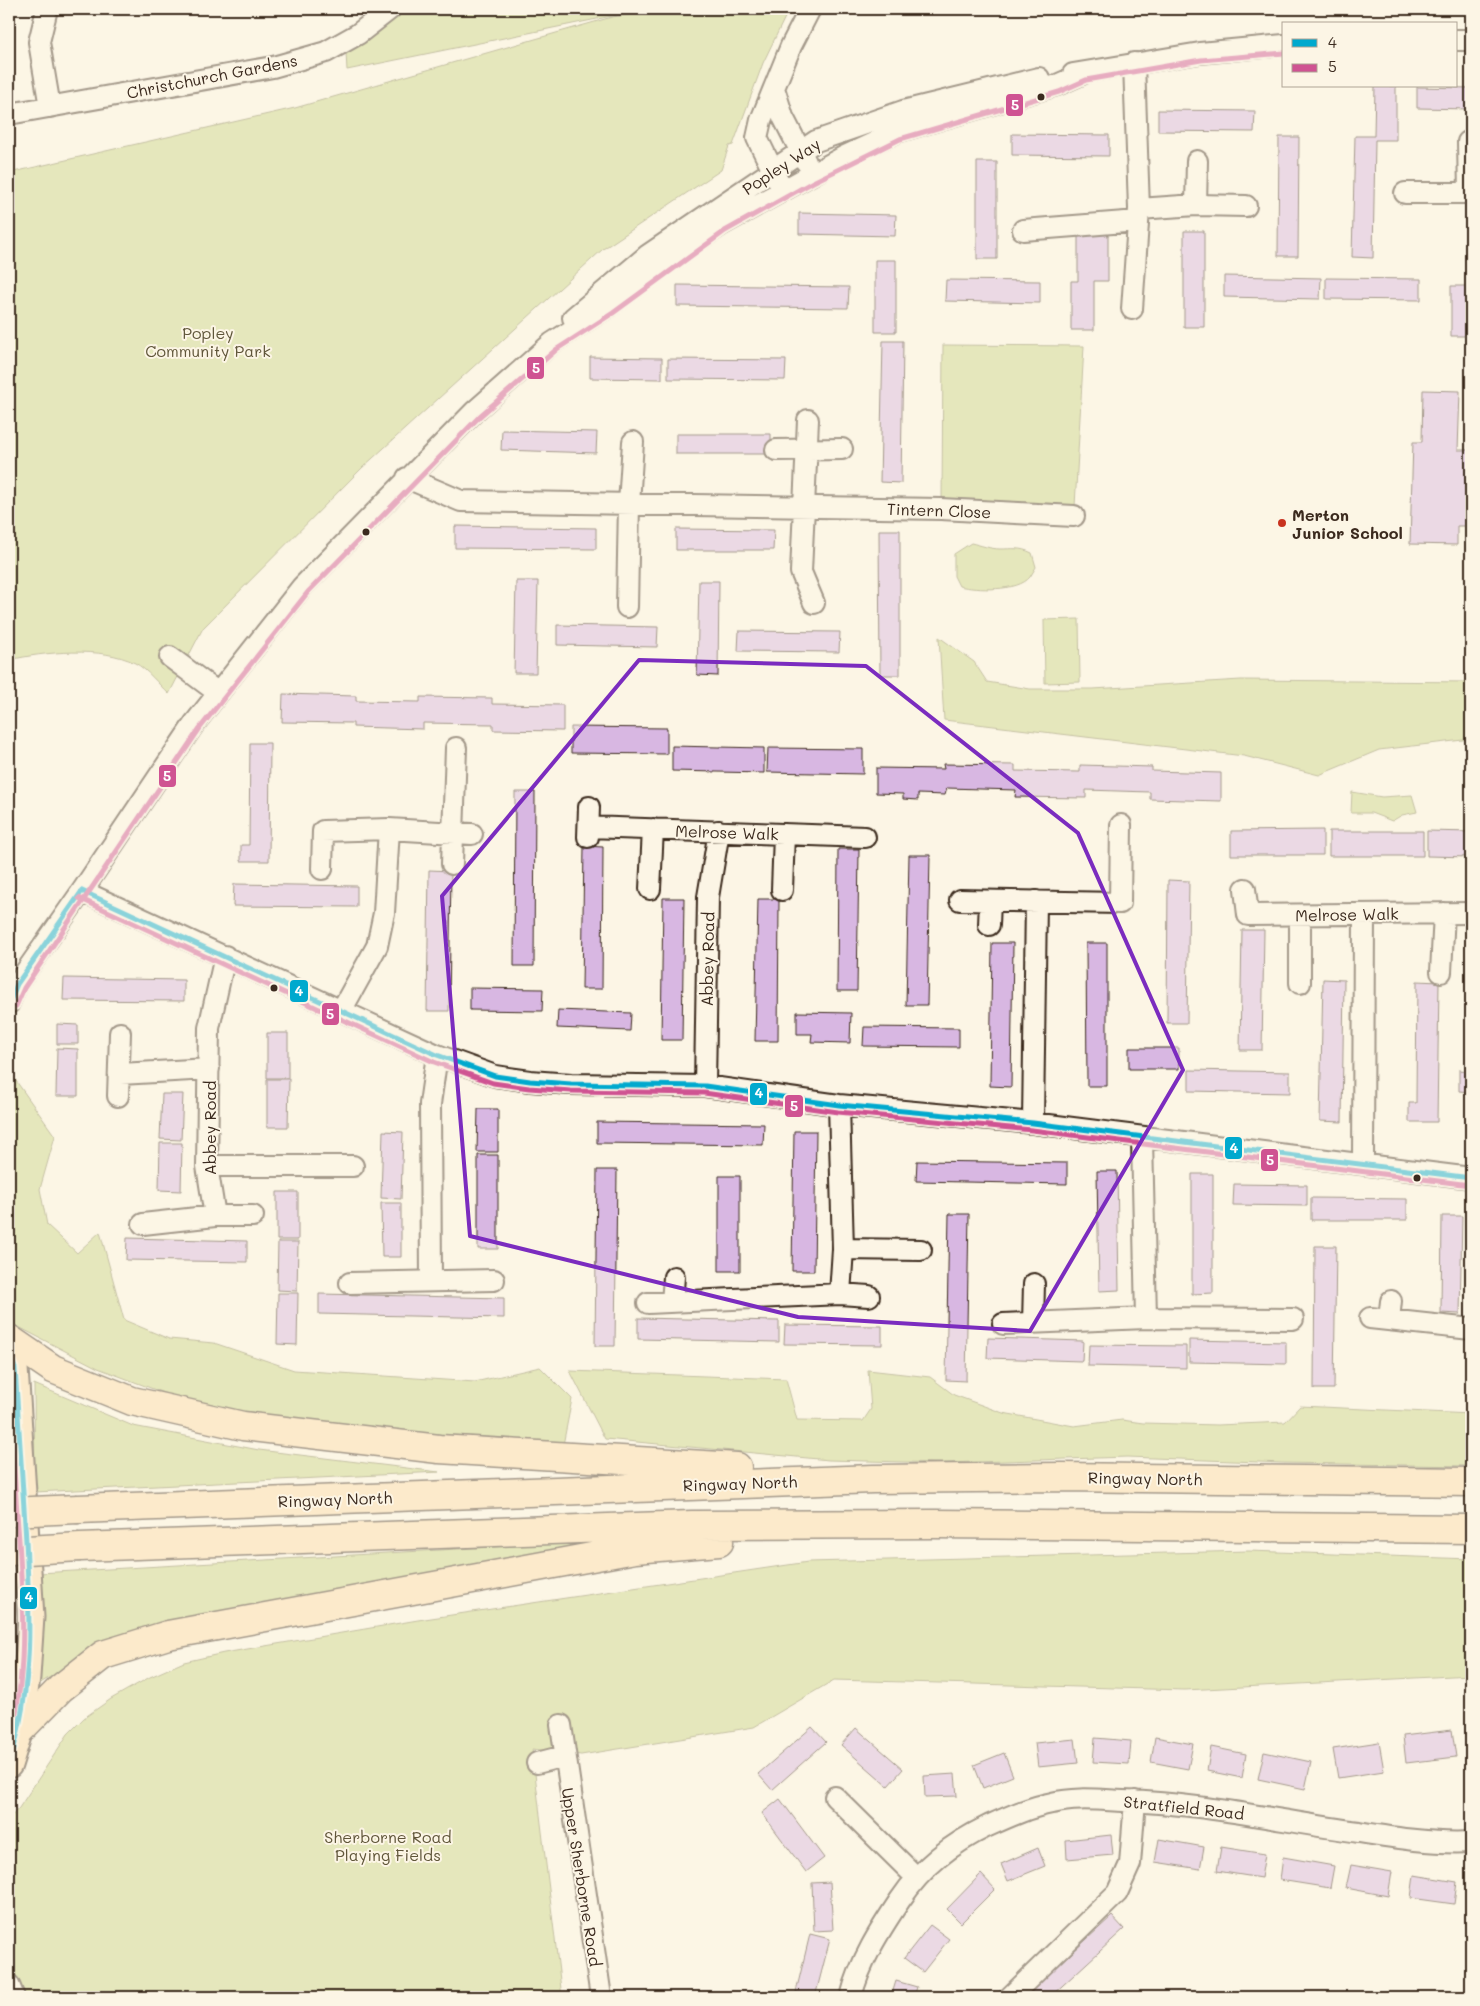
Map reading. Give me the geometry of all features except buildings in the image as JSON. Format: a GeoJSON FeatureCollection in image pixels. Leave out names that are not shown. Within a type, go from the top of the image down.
{"type":"FeatureCollection","features":[{"type":"Feature","properties":{"kind":"highway"},"geometry":{"type":"LineString","coordinates":[[9,1339],[53,1369],[132,1402],[243,1426],[440,1450],[734,1467],[873,1479]]}},
{"type":"Feature","properties":{"kind":"highway","name":"Ringway North"},"geometry":{"type":"LineString","coordinates":[[9,1512],[873,1479],[1062,1477],[1471,1482]]}},
{"type":"Feature","properties":{"kind":"highway"},"geometry":{"type":"LineString","coordinates":[[20,1730],[61,1688],[103,1655],[168,1635],[635,1549],[729,1541],[846,1524]]}},
{"type":"Feature","properties":{"kind":"highway"},"geometry":{"type":"LineString","coordinates":[[9,1550],[682,1526],[846,1524],[1471,1529]]}},
{"type":"Feature","properties":{"kind":"main road"},"geometry":{"type":"LineString","coordinates":[[9,1355],[15,1368],[30,1617],[27,1677],[20,1730],[9,1765]]}},
{"type":"Feature","properties":{"kind":"street"},"geometry":{"type":"LineString","coordinates":[[47,9],[39,42],[50,107]]}},
{"type":"Feature","properties":{"kind":"street","name":"Christchurch Gardens"},"geometry":{"type":"LineString","coordinates":[[9,114],[273,67],[318,55],[358,34],[390,9]]}},
{"type":"Feature","properties":{"kind":"street"},"geometry":{"type":"LineString","coordinates":[[783,190],[758,138],[790,46],[810,9]]}},
{"type":"Feature","properties":{"kind":"street"},"geometry":{"type":"LineString","coordinates":[[1458,40],[1471,40]]}},
{"type":"Feature","properties":{"kind":"street","name":"Popley Way"},"geometry":{"type":"LineString","coordinates":[[9,1003],[13,978],[82,892],[217,692],[302,587],[475,410],[552,343],[590,303],[648,255],[800,151],[835,133],[904,111],[1047,76],[1084,73],[1200,53],[1282,44]]}},
{"type":"Feature","properties":{"kind":"street"},"geometry":{"type":"LineString","coordinates":[[1132,310],[1138,215],[1134,63]]}},
{"type":"Feature","properties":{"kind":"street","name":"Popley Way"},"geometry":{"type":"LineString","coordinates":[[552,343],[608,307],[681,252],[721,225],[812,173],[897,132],[1057,85],[1084,73]]}},
{"type":"Feature","properties":{"kind":"street"},"geometry":{"type":"LineString","coordinates":[[774,88],[783,117],[812,173]]}},
{"type":"Feature","properties":{"kind":"street"},"geometry":{"type":"LineString","coordinates":[[1405,193],[1470,193],[1468,142]]}},
{"type":"Feature","properties":{"kind":"street"},"geometry":{"type":"LineString","coordinates":[[1196,205],[1197,161]]}},
{"type":"Feature","properties":{"kind":"street"},"geometry":{"type":"LineString","coordinates":[[1023,230],[1138,215],[1196,205],[1246,206]]}},
{"type":"Feature","properties":{"kind":"street"},"geometry":{"type":"LineString","coordinates":[[808,420],[802,572],[814,603]]}},
{"type":"Feature","properties":{"kind":"street"},"geometry":{"type":"LineString","coordinates":[[627,607],[629,504],[634,442]]}},
{"type":"Feature","properties":{"kind":"street"},"geometry":{"type":"LineString","coordinates":[[776,450],[842,449]]}},
{"type":"Feature","properties":{"kind":"street","name":"Tintern Close"},"geometry":{"type":"LineString","coordinates":[[407,478],[461,501],[941,509],[1074,516]]}},
{"type":"Feature","properties":{"kind":"street"},"geometry":{"type":"LineString","coordinates":[[170,657],[217,692]]}},
{"type":"Feature","properties":{"kind":"street"},"geometry":{"type":"LineString","coordinates":[[452,864],[462,834],[456,748]]}},
{"type":"Feature","properties":{"kind":"street","name":"Melrose Walk"},"geometry":{"type":"LineString","coordinates":[[589,807],[588,832],[653,829],[865,837]]}},
{"type":"Feature","properties":{"kind":"street"},"geometry":{"type":"LineString","coordinates":[[960,900],[1120,902],[1121,825]]}},
{"type":"Feature","properties":{"kind":"street"},"geometry":{"type":"LineString","coordinates":[[650,889],[653,829]]}},
{"type":"Feature","properties":{"kind":"street"},"geometry":{"type":"LineString","coordinates":[[322,869],[323,831],[389,830],[462,834]]}},
{"type":"Feature","properties":{"kind":"street"},"geometry":{"type":"LineString","coordinates":[[341,1011],[377,946],[384,913],[389,830]]}},
{"type":"Feature","properties":{"kind":"street","name":"Abbey Road"},"geometry":{"type":"LineString","coordinates":[[705,1086],[708,897],[719,832]]}},
{"type":"Feature","properties":{"kind":"street"},"geometry":{"type":"LineString","coordinates":[[782,890],[784,834]]}},
{"type":"Feature","properties":{"kind":"street","name":"Melrose Walk"},"geometry":{"type":"LineString","coordinates":[[1245,890],[1248,915],[1471,912]]}},
{"type":"Feature","properties":{"kind":"street"},"geometry":{"type":"LineString","coordinates":[[82,892],[225,956],[437,1055],[495,1076],[571,1084],[705,1086],[839,1104],[1033,1123],[1471,1178]]}},
{"type":"Feature","properties":{"kind":"street"},"geometry":{"type":"LineString","coordinates":[[989,925],[990,901]]}},
{"type":"Feature","properties":{"kind":"street"},"geometry":{"type":"LineString","coordinates":[[1033,1123],[1036,901]]}},
{"type":"Feature","properties":{"kind":"street"},"geometry":{"type":"LineString","coordinates":[[1441,972],[1444,913]]}},
{"type":"Feature","properties":{"kind":"street"},"geometry":{"type":"LineString","coordinates":[[1363,1164],[1364,914]]}},
{"type":"Feature","properties":{"kind":"street"},"geometry":{"type":"LineString","coordinates":[[1300,915],[1300,983]]}},
{"type":"Feature","properties":{"kind":"street","name":"Abbey Road"},"geometry":{"type":"LineString","coordinates":[[215,1216],[206,1166],[209,1028],[225,956]]}},
{"type":"Feature","properties":{"kind":"street"},"geometry":{"type":"LineString","coordinates":[[118,1096],[120,1033]]}},
{"type":"Feature","properties":{"kind":"street"},"geometry":{"type":"LineString","coordinates":[[431,1281],[430,1104],[437,1055]]}},
{"type":"Feature","properties":{"kind":"street","name":"Abbey Road"},"geometry":{"type":"LineString","coordinates":[[120,1074],[209,1069]]}},
{"type":"Feature","properties":{"kind":"street"},"geometry":{"type":"LineString","coordinates":[[839,1104],[843,1249],[840,1294]]}},
{"type":"Feature","properties":{"kind":"street"},"geometry":{"type":"LineString","coordinates":[[1142,1138],[1146,1318]]}},
{"type":"Feature","properties":{"kind":"street"},"geometry":{"type":"LineString","coordinates":[[206,1166],[353,1166]]}},
{"type":"Feature","properties":{"kind":"street"},"geometry":{"type":"LineString","coordinates":[[143,1224],[215,1216],[253,1216]]}},
{"type":"Feature","properties":{"kind":"street"},"geometry":{"type":"LineString","coordinates":[[843,1249],[920,1250]]}},
{"type":"Feature","properties":{"kind":"street"},"geometry":{"type":"LineString","coordinates":[[672,1302],[674,1276]]}},
{"type":"Feature","properties":{"kind":"street"},"geometry":{"type":"LineString","coordinates":[[350,1283],[494,1280]]}},
{"type":"Feature","properties":{"kind":"street"},"geometry":{"type":"LineString","coordinates":[[1033,1323],[1034,1284]]}},
{"type":"Feature","properties":{"kind":"street"},"geometry":{"type":"LineString","coordinates":[[648,1303],[840,1294],[869,1296]]}},
{"type":"Feature","properties":{"kind":"street"},"geometry":{"type":"LineString","coordinates":[[1383,1313],[1471,1329]]}},
{"type":"Feature","properties":{"kind":"street"},"geometry":{"type":"LineString","coordinates":[[1003,1324],[1146,1318],[1293,1319]]}},
{"type":"Feature","properties":{"kind":"street","name":"Upper Sherborne Road"},"geometry":{"type":"LineString","coordinates":[[561,1725],[564,1756],[601,1997]]}},
{"type":"Feature","properties":{"kind":"street"},"geometry":{"type":"LineString","coordinates":[[537,1763],[564,1756]]}},
{"type":"Feature","properties":{"kind":"street"},"geometry":{"type":"LineString","coordinates":[[834,1798],[916,1877]]}},
{"type":"Feature","properties":{"kind":"street","name":"Stratfield Road"},"geometry":{"type":"LineString","coordinates":[[851,1997],[873,1941],[916,1877],[940,1855],[966,1837],[1009,1817],[1052,1802],[1090,1799],[1135,1801],[1226,1810],[1408,1840],[1471,1842]]}},
{"type":"Feature","properties":{"kind":"street"},"geometry":{"type":"LineString","coordinates":[[1010,1997],[1117,1893],[1130,1864],[1135,1801]]}},
{"type":"Feature","properties":{"kind":"street"},"geometry":{"type":"LineString","coordinates":[[9,1985],[14,1997]]}},
{"type":"Feature","properties":{"kind":"highlighted area"},"geometry":{"type":"Polygon","coordinates":[[[639,660],[866,666],[1078,833],[1183,1070],[1030,1331],[798,1317],[470,1236],[442,896],[639,660]]]}},
{"type":"Feature","properties":{"kind":"green space"},"geometry":{"type":"Polygon","coordinates":[[[408,9],[646,9],[347,70],[346,53],[408,9]]]}},
{"type":"Feature","properties":{"kind":"green space","name":"Popley Community Park"},"geometry":{"type":"Polygon","coordinates":[[[672,9],[789,9],[763,63],[733,145],[729,146],[721,170],[603,249],[362,468],[203,628],[169,694],[135,663],[106,654],[90,652],[56,653],[9,660],[9,173],[295,108],[612,17],[672,9]]]}},
{"type":"Feature","properties":{"kind":"green space"},"geometry":{"type":"Polygon","coordinates":[[[943,345],[1084,346],[1075,506],[942,504],[943,345]]]}},
{"type":"Feature","properties":{"kind":"green space"},"geometry":{"type":"Polygon","coordinates":[[[971,543],[1000,549],[1028,551],[1032,553],[1036,567],[1030,577],[1016,585],[996,589],[959,586],[954,576],[954,554],[971,543]]]}},
{"type":"Feature","properties":{"kind":"green space"},"geometry":{"type":"Polygon","coordinates":[[[1079,619],[1080,682],[1045,683],[1044,620],[1079,619]]]}},
{"type":"Feature","properties":{"kind":"green space"},"geometry":{"type":"Polygon","coordinates":[[[939,637],[974,662],[987,682],[1030,689],[1093,689],[1241,680],[1471,682],[1471,739],[1379,750],[1319,775],[1244,756],[944,720],[939,637]]]}},
{"type":"Feature","properties":{"kind":"green space"},"geometry":{"type":"Polygon","coordinates":[[[1352,792],[1382,797],[1412,795],[1417,812],[1402,815],[1392,821],[1371,813],[1351,813],[1352,792]]]}},
{"type":"Feature","properties":{"kind":"green space"},"geometry":{"type":"Polygon","coordinates":[[[9,1071],[55,1136],[40,1189],[47,1225],[77,1253],[100,1232],[124,1320],[169,1339],[214,1343],[294,1370],[475,1382],[540,1367],[572,1399],[563,1445],[430,1435],[299,1421],[190,1403],[98,1368],[11,1323],[9,1315],[9,1071]]]}},
{"type":"Feature","properties":{"kind":"green space"},"geometry":{"type":"Polygon","coordinates":[[[868,1370],[930,1377],[954,1395],[1003,1413],[1074,1426],[1122,1420],[1143,1423],[1218,1425],[1285,1422],[1300,1406],[1471,1414],[1471,1466],[1284,1463],[1127,1457],[944,1463],[829,1460],[605,1439],[570,1371],[786,1379],[797,1420],[863,1421],[871,1409],[868,1370]]]}},
{"type":"Feature","properties":{"kind":"green space"},"geometry":{"type":"Polygon","coordinates":[[[34,1384],[133,1426],[259,1450],[439,1472],[35,1492],[34,1384]]]}},
{"type":"Feature","properties":{"kind":"green space"},"geometry":{"type":"Polygon","coordinates":[[[614,1540],[101,1645],[39,1684],[39,1573],[614,1540]]]}},
{"type":"Feature","properties":{"kind":"green space","name":"Sherborne Road Playing Fields"},"geometry":{"type":"Polygon","coordinates":[[[1249,1551],[1471,1559],[1471,1675],[1185,1690],[834,1680],[754,1727],[581,1755],[532,1749],[562,1997],[20,1997],[9,1972],[9,1819],[19,1808],[68,1734],[84,1718],[111,1699],[150,1677],[184,1662],[224,1653],[418,1620],[808,1562],[1249,1551]]]}},
{"type":"Feature","properties":{"kind":"transit line","name":"5"},"geometry":{"type":"LineString","coordinates":[[16,1006],[24,988],[200,728],[308,592],[480,416],[557,349],[613,313],[725,231],[813,182],[900,139],[1059,92],[1086,80],[1201,60],[1282,53]]}},
{"type":"Feature","properties":{"kind":"transit line","name":"4"},"geometry":{"type":"LineString","coordinates":[[82,891],[437,1055],[495,1076],[571,1084],[705,1086],[839,1105],[1033,1123],[1471,1178]]}},
{"type":"Feature","properties":{"kind":"transit line","name":"4"},"geometry":{"type":"LineString","coordinates":[[9,1003],[17,984],[82,891]]}},
{"type":"Feature","properties":{"kind":"transit line","name":"5"},"geometry":{"type":"LineString","coordinates":[[79,898],[434,1062],[493,1083],[571,1091],[704,1093],[838,1112],[1032,1130],[1470,1185]]}},
{"type":"Feature","properties":{"kind":"transit line","name":"4"},"geometry":{"type":"LineString","coordinates":[[9,1355],[15,1368],[29,1616],[27,1675],[23,1704],[9,1765]]}},
{"type":"Feature","properties":{"kind":"transit line","name":"5"},"geometry":{"type":"LineString","coordinates":[[9,1388],[23,1615],[22,1667],[15,1717],[9,1741]]}},
{"type":"Feature","properties":{"kind":"place","name":"Merton Junior School"},"geometry":{"type":"Point","coordinates":[1282,523]}}]}
